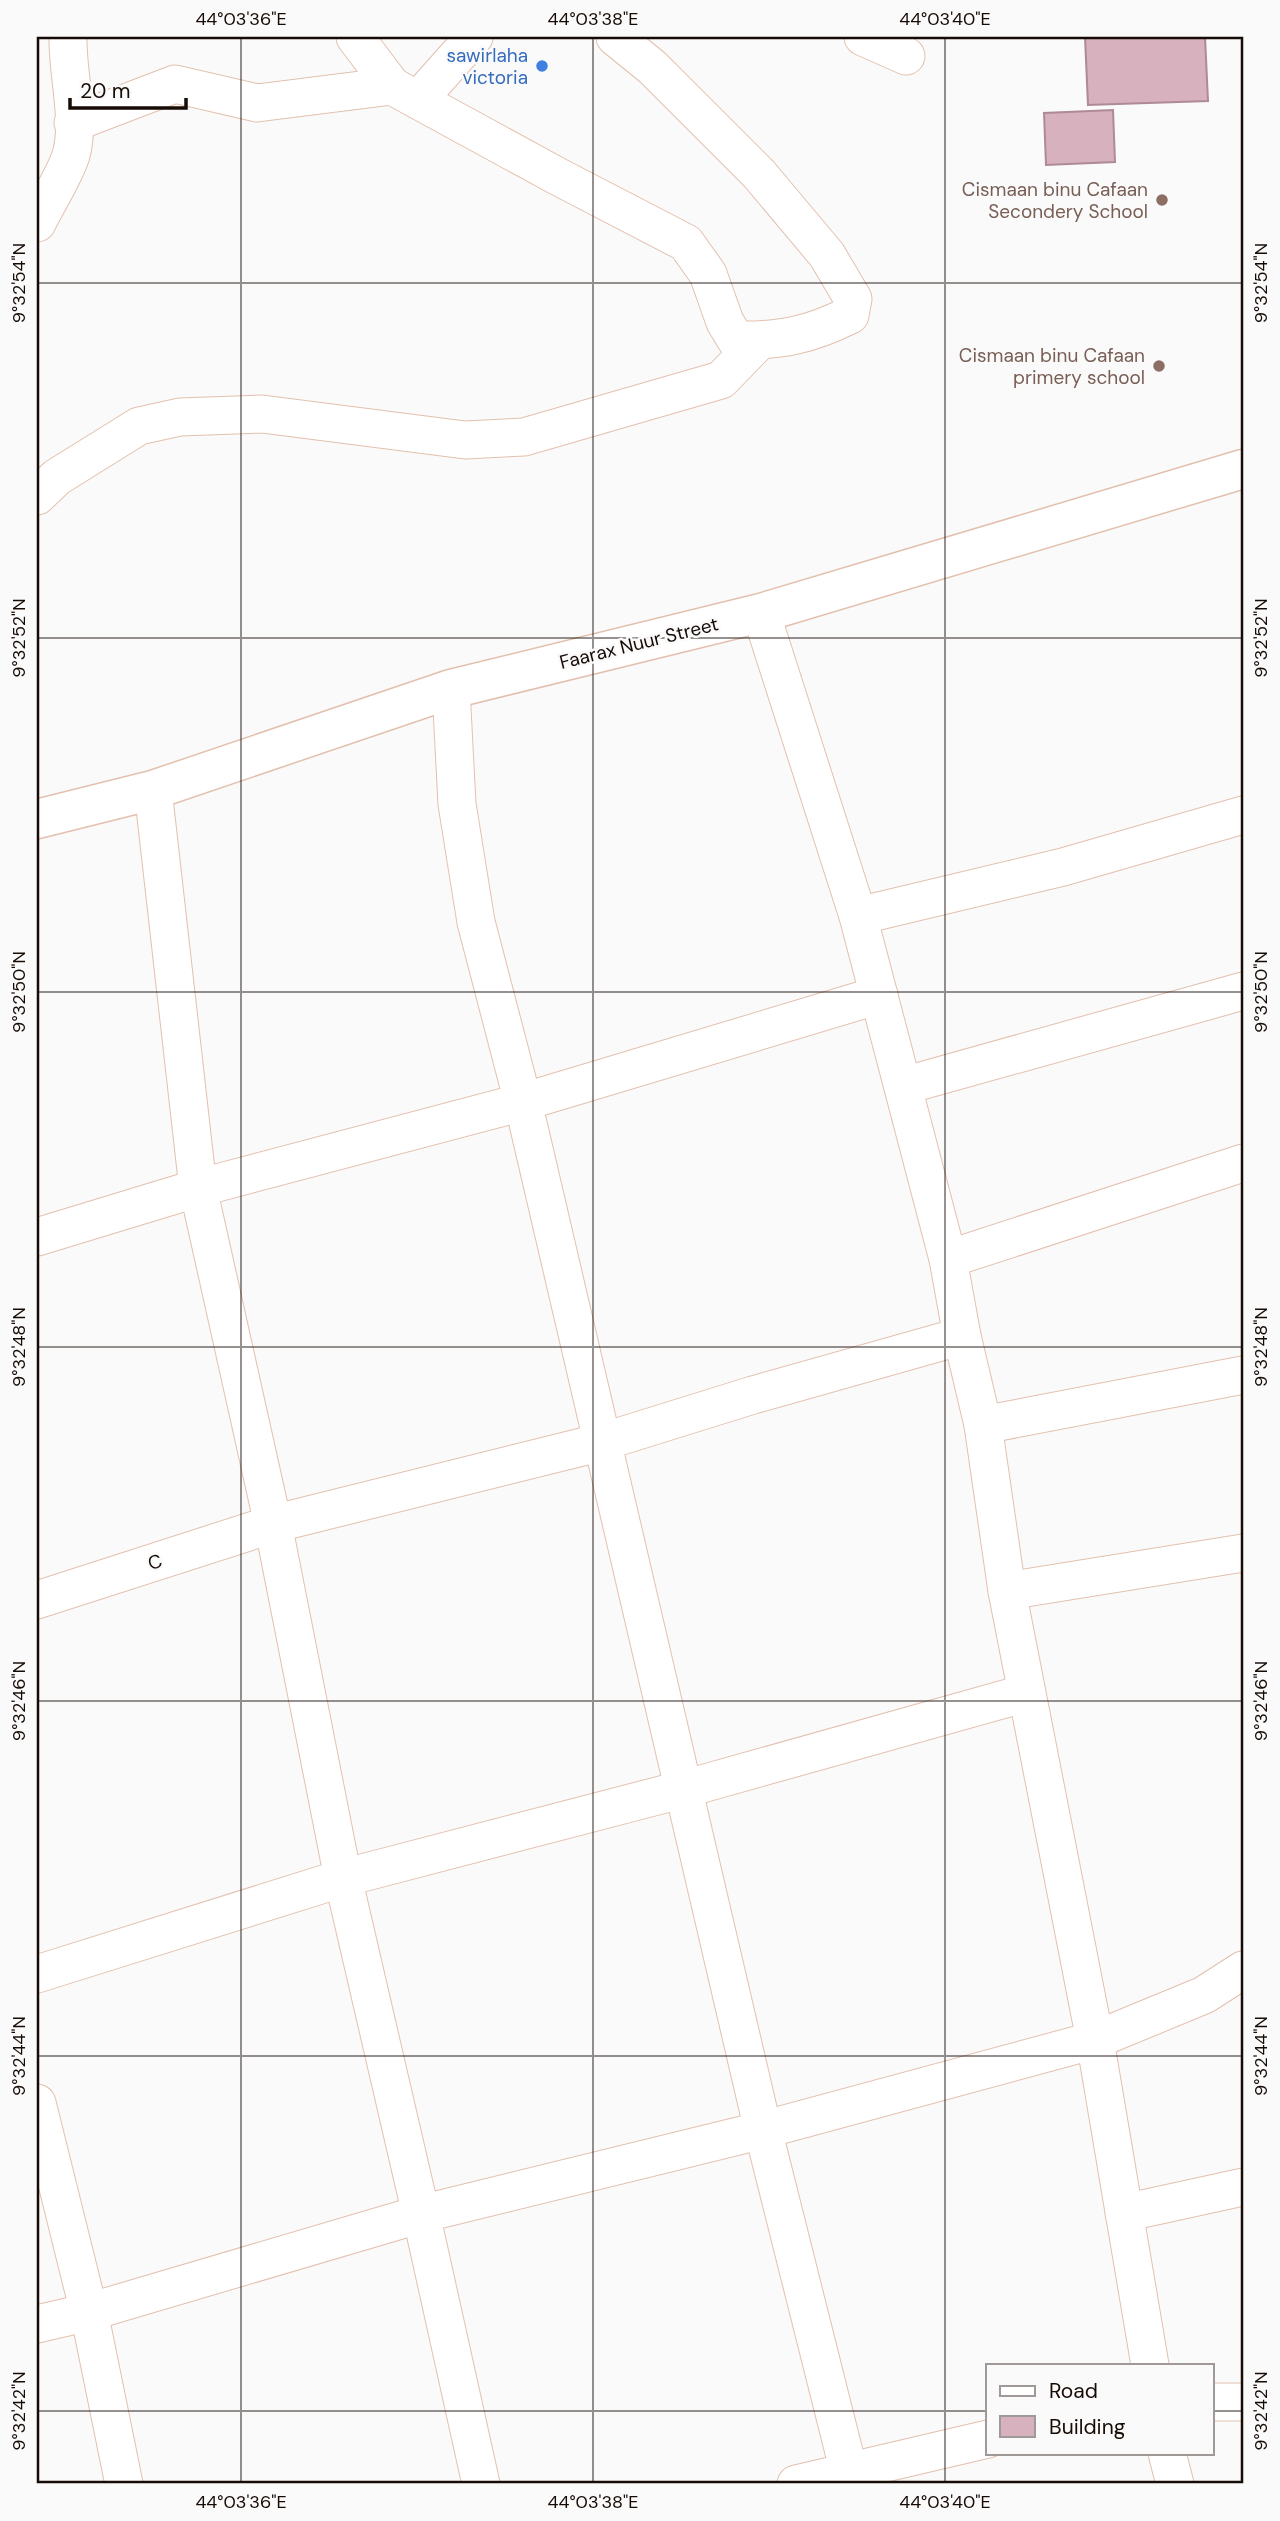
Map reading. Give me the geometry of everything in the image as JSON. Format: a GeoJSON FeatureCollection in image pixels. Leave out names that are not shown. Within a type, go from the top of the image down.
{"type":"FeatureCollection","features":[{"type":"Feature","properties":{"kind":"main road","name":"Faarax Nuur Street"},"geometry":{"type":"LineString","coordinates":[[37,819],[153,790],[451,689],[761,613],[1243,469]]}},
{"type":"Feature","properties":{"kind":"street"},"geometry":{"type":"LineString","coordinates":[[37,223],[71,155],[74,123],[67,56],[68,37]]}},
{"type":"Feature","properties":{"kind":"street"},"geometry":{"type":"LineString","coordinates":[[355,37],[405,93],[686,243],[708,274],[725,322],[736,340],[760,341],[798,336],[829,326],[850,315],[853,299],[827,255],[760,174],[652,67],[615,37]]}},
{"type":"Feature","properties":{"kind":"street"},"geometry":{"type":"LineString","coordinates":[[74,123],[175,84],[257,103],[405,93],[474,37]]}},
{"type":"Feature","properties":{"kind":"street"},"geometry":{"type":"LineString","coordinates":[[863,37],[906,56]]}},
{"type":"Feature","properties":{"kind":"street"},"geometry":{"type":"LineString","coordinates":[[37,496],[57,477],[139,426],[180,417],[262,414],[465,440],[524,437],[722,380],[760,341]]}},
{"type":"Feature","properties":{"kind":"street"},"geometry":{"type":"LineString","coordinates":[[761,613],[858,916],[948,1259],[962,1336],[983,1425],[1007,1591],[1095,2040],[1150,2364]]}},
{"type":"Feature","properties":{"kind":"street"},"geometry":{"type":"LineString","coordinates":[[451,689],[457,804],[476,922],[523,1102],[763,2130],[851,2477]]}},
{"type":"Feature","properties":{"kind":"street"},"geometry":{"type":"LineString","coordinates":[[153,790],[198,1188],[273,1524],[343,1878],[481,2484]]}},
{"type":"Feature","properties":{"kind":"street"},"geometry":{"type":"LineString","coordinates":[[858,916],[1063,867],[1243,815]]}},
{"type":"Feature","properties":{"kind":"street"},"geometry":{"type":"LineString","coordinates":[[903,1086],[1243,991]]}},
{"type":"Feature","properties":{"kind":"street"},"geometry":{"type":"LineString","coordinates":[[37,1237],[198,1188],[523,1102],[879,995]]}},
{"type":"Feature","properties":{"kind":"street"},"geometry":{"type":"LineString","coordinates":[[948,1259],[1243,1163]]}},
{"type":"Feature","properties":{"kind":"street","name":"C"},"geometry":{"type":"LineString","coordinates":[[37,1600],[273,1524],[602,1442],[752,1395],[962,1336]]}},
{"type":"Feature","properties":{"kind":"street"},"geometry":{"type":"LineString","coordinates":[[983,1425],[1243,1375]]}},
{"type":"Feature","properties":{"kind":"street"},"geometry":{"type":"LineString","coordinates":[[1007,1591],[1243,1553]]}},
{"type":"Feature","properties":{"kind":"street"},"geometry":{"type":"LineString","coordinates":[[37,1974],[343,1878],[684,1789],[1026,1693]]}},
{"type":"Feature","properties":{"kind":"street"},"geometry":{"type":"LineString","coordinates":[[37,2324],[89,2312],[421,2214],[763,2130],[1095,2040],[1204,1995],[1243,1970]]}},
{"type":"Feature","properties":{"kind":"street"},"geometry":{"type":"LineString","coordinates":[[37,2103],[89,2312],[124,2484]]}},
{"type":"Feature","properties":{"kind":"street"},"geometry":{"type":"LineString","coordinates":[[1124,2213],[1243,2187]]}},
{"type":"Feature","properties":{"kind":"street"},"geometry":{"type":"LineString","coordinates":[[1214,2402],[1243,2402]]}},
{"type":"Feature","properties":{"kind":"street"},"geometry":{"type":"LineString","coordinates":[[796,2484],[851,2477],[986,2440]]}},
{"type":"Feature","properties":{"kind":"street"},"geometry":{"type":"LineString","coordinates":[[1167,2454],[1175,2484]]}},
{"type":"Feature","properties":{"kind":"building"},"geometry":{"type":"Polygon","coordinates":[[[1085,37],[1205,37],[1208,101],[1088,105],[1085,37]]]}},
{"type":"Feature","properties":{"kind":"building"},"geometry":{"type":"Polygon","coordinates":[[[1113,110],[1115,162],[1046,165],[1044,113],[1113,110]]]}},
{"type":"Feature","properties":{"kind":"place","name":"sawirlaha victoria"},"geometry":{"type":"Point","coordinates":[542,66]}},
{"type":"Feature","properties":{"kind":"place","name":"Cismaan binu Cafaan Secondery School"},"geometry":{"type":"Point","coordinates":[1162,200]}},
{"type":"Feature","properties":{"kind":"place","name":"Cismaan binu Cafaan primery school"},"geometry":{"type":"Point","coordinates":[1159,366]}}]}
